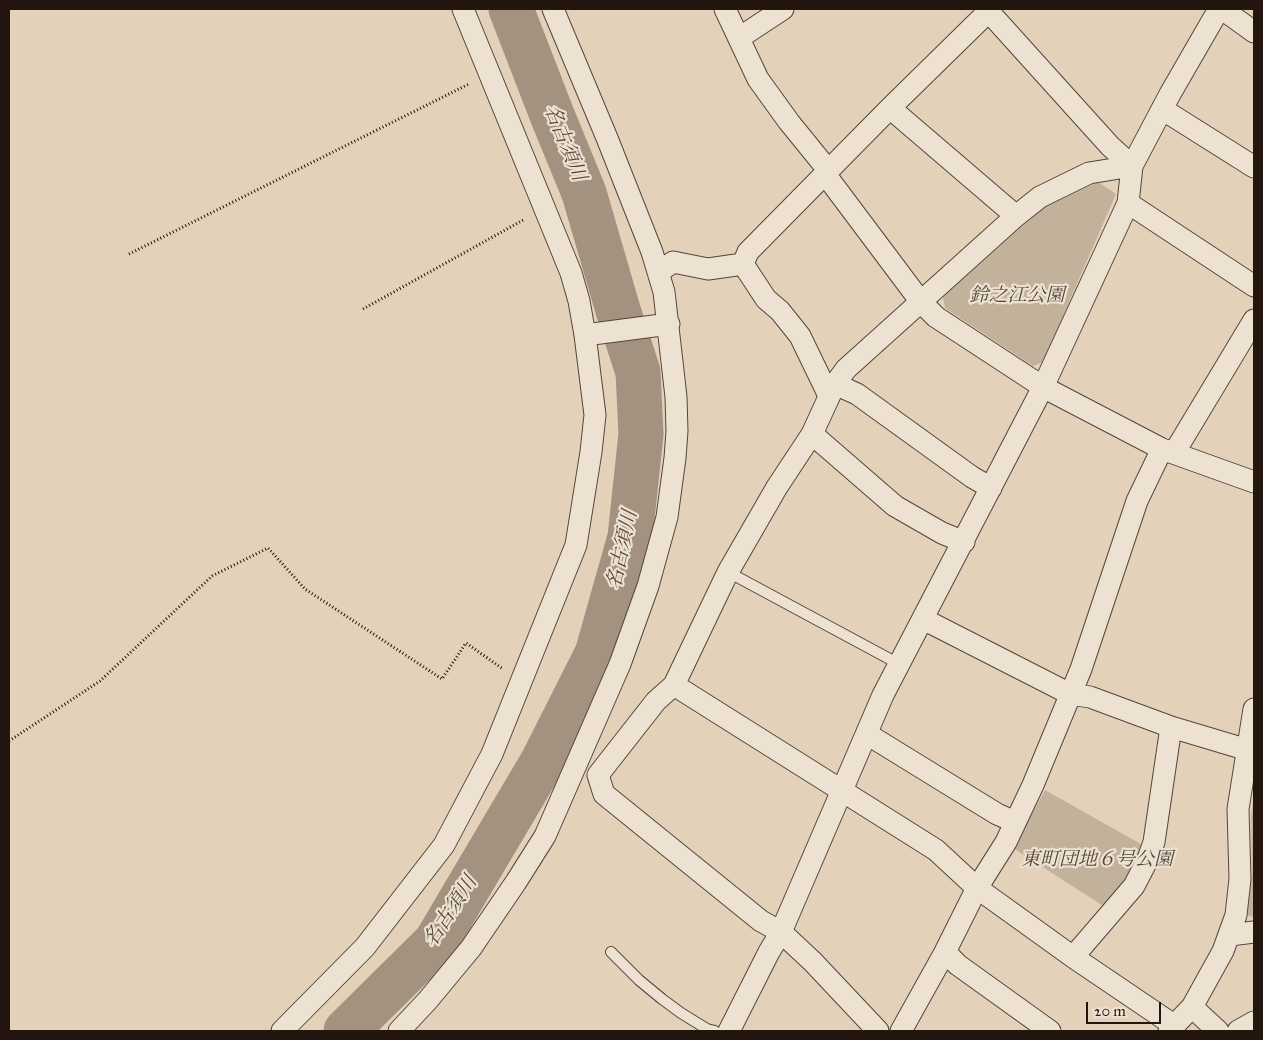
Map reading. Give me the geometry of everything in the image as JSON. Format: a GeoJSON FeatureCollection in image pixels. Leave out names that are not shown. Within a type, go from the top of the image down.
{"type":"FeatureCollection","features":[{"type":"Feature","properties":{"kind":"street"},"geometry":{"type":"LineString","coordinates":[[282,1031],[365,948],[444,845],[492,754],[576,545],[595,415],[579,300],[571,273],[463,9]]}},
{"type":"Feature","properties":{"kind":"street"},"geometry":{"type":"LineString","coordinates":[[399,1031],[449,976],[492,919],[545,836],[558,802],[578,762],[620,664],[635,624],[659,547],[666,517],[675,458],[677,430],[676,397],[669,324],[660,272],[608,138],[553,9]]}},
{"type":"Feature","properties":{"kind":"street"},"geometry":{"type":"LineString","coordinates":[[725,9],[758,80],[921,302],[936,317],[1042,387],[1168,451],[1254,482]]}},
{"type":"Feature","properties":{"kind":"street"},"geometry":{"type":"LineString","coordinates":[[740,38],[783,9]]}},
{"type":"Feature","properties":{"kind":"street"},"geometry":{"type":"LineString","coordinates":[[743,264],[748,252],[990,10],[1110,146],[1132,166]]}},
{"type":"Feature","properties":{"kind":"street"},"geometry":{"type":"LineString","coordinates":[[729,1031],[781,932],[899,664],[964,542],[1042,387],[1128,203],[1132,166],[1216,10],[1254,32]]}},
{"type":"Feature","properties":{"kind":"street"},"geometry":{"type":"LineString","coordinates":[[890,108],[1016,216]]}},
{"type":"Feature","properties":{"kind":"street"},"geometry":{"type":"LineString","coordinates":[[1162,109],[1254,168]]}},
{"type":"Feature","properties":{"kind":"street"},"geometry":{"type":"LineString","coordinates":[[878,1031],[813,962],[781,932],[761,921],[604,794],[598,775],[656,701],[674,685],[728,572],[777,487],[812,434],[832,390],[846,369],[1016,216],[1040,197],[1089,173],[1132,166]]}},
{"type":"Feature","properties":{"kind":"street"},"geometry":{"type":"LineString","coordinates":[[1128,203],[1254,286]]}},
{"type":"Feature","properties":{"kind":"street"},"geometry":{"type":"LineString","coordinates":[[660,272],[673,262],[708,269],[743,264]]}},
{"type":"Feature","properties":{"kind":"street"},"geometry":{"type":"LineString","coordinates":[[743,264],[766,299],[780,311],[800,336],[832,390]]}},
{"type":"Feature","properties":{"kind":"street"},"geometry":{"type":"LineString","coordinates":[[901,1031],[945,952],[977,888],[1006,842],[1033,785],[1080,669],[1137,501],[1254,320]]}},
{"type":"Feature","properties":{"kind":"street"},"geometry":{"type":"LineString","coordinates":[[585,335],[669,324]]}},
{"type":"Feature","properties":{"kind":"street"},"geometry":{"type":"LineString","coordinates":[[832,390],[857,394],[972,477],[991,488]]}},
{"type":"Feature","properties":{"kind":"street"},"geometry":{"type":"LineString","coordinates":[[812,434],[895,506],[942,533],[964,542]]}},
{"type":"Feature","properties":{"kind":"street"},"geometry":{"type":"LineString","coordinates":[[923,619],[1070,694],[1090,697],[1171,727],[1248,750]]}},
{"type":"Feature","properties":{"kind":"street"},"geometry":{"type":"LineString","coordinates":[[674,685],[936,850],[977,888],[1172,1029],[1192,1007],[1223,951],[1236,915],[1240,879],[1238,809],[1254,709]]}},
{"type":"Feature","properties":{"kind":"street"},"geometry":{"type":"LineString","coordinates":[[1073,957],[1134,886],[1148,859],[1154,842],[1171,727]]}},
{"type":"Feature","properties":{"kind":"street"},"geometry":{"type":"LineString","coordinates":[[578,762],[587,760],[609,743],[632,730]]}},
{"type":"Feature","properties":{"kind":"street"},"geometry":{"type":"LineString","coordinates":[[867,734],[997,814],[1015,822]]}},
{"type":"Feature","properties":{"kind":"street"},"geometry":{"type":"LineString","coordinates":[[1230,935],[1254,932]]}},
{"type":"Feature","properties":{"kind":"street"},"geometry":{"type":"LineString","coordinates":[[945,952],[958,965],[1050,1031]]}},
{"type":"Feature","properties":{"kind":"street"},"geometry":{"type":"LineString","coordinates":[[1192,1007],[1218,1031]]}},
{"type":"Feature","properties":{"kind":"street"},"geometry":{"type":"LineString","coordinates":[[1238,1031],[1254,1022]]}},
{"type":"Feature","properties":{"kind":"lane"},"geometry":{"type":"LineString","coordinates":[[728,572],[899,664]]}},
{"type":"Feature","properties":{"kind":"lane"},"geometry":{"type":"LineString","coordinates":[[611,952],[638,980],[662,999],[707,1029],[715,1031]]}},
{"type":"Feature","properties":{"kind":"path"},"geometry":{"type":"LineString","coordinates":[[129,254],[470,84],[475,91]]}},
{"type":"Feature","properties":{"kind":"path"},"geometry":{"type":"LineString","coordinates":[[363,309],[527,218]]}},
{"type":"Feature","properties":{"kind":"path"},"geometry":{"type":"LineString","coordinates":[[9,742],[100,681],[212,576],[268,548],[305,589],[442,679],[466,643],[504,670],[525,672]]}},
{"type":"Feature","properties":{"kind":"green space","name":"鈴之江公園"},"geometry":{"type":"Polygon","coordinates":[[[1098,182],[1116,194],[1043,362],[1033,366],[945,308],[943,297],[1044,207],[1098,182]]]}},
{"type":"Feature","properties":{"kind":"green space","name":"東町団地６号公園"},"geometry":{"type":"Polygon","coordinates":[[[1045,790],[1146,847],[1129,879],[1105,907],[1013,848],[1045,790]]]}},
{"type":"Feature","properties":{"kind":"green space"},"geometry":{"type":"Polygon","coordinates":[[[1254,794],[1254,917],[1247,915],[1252,874],[1251,816],[1254,794]]]}},
{"type":"Feature","properties":{"kind":"waterway","name":"名古須川"},"geometry":{"type":"LineString","coordinates":[[346,1031],[436,942],[543,761],[597,654],[630,537],[641,434],[638,372],[584,193],[511,9]]}}]}
